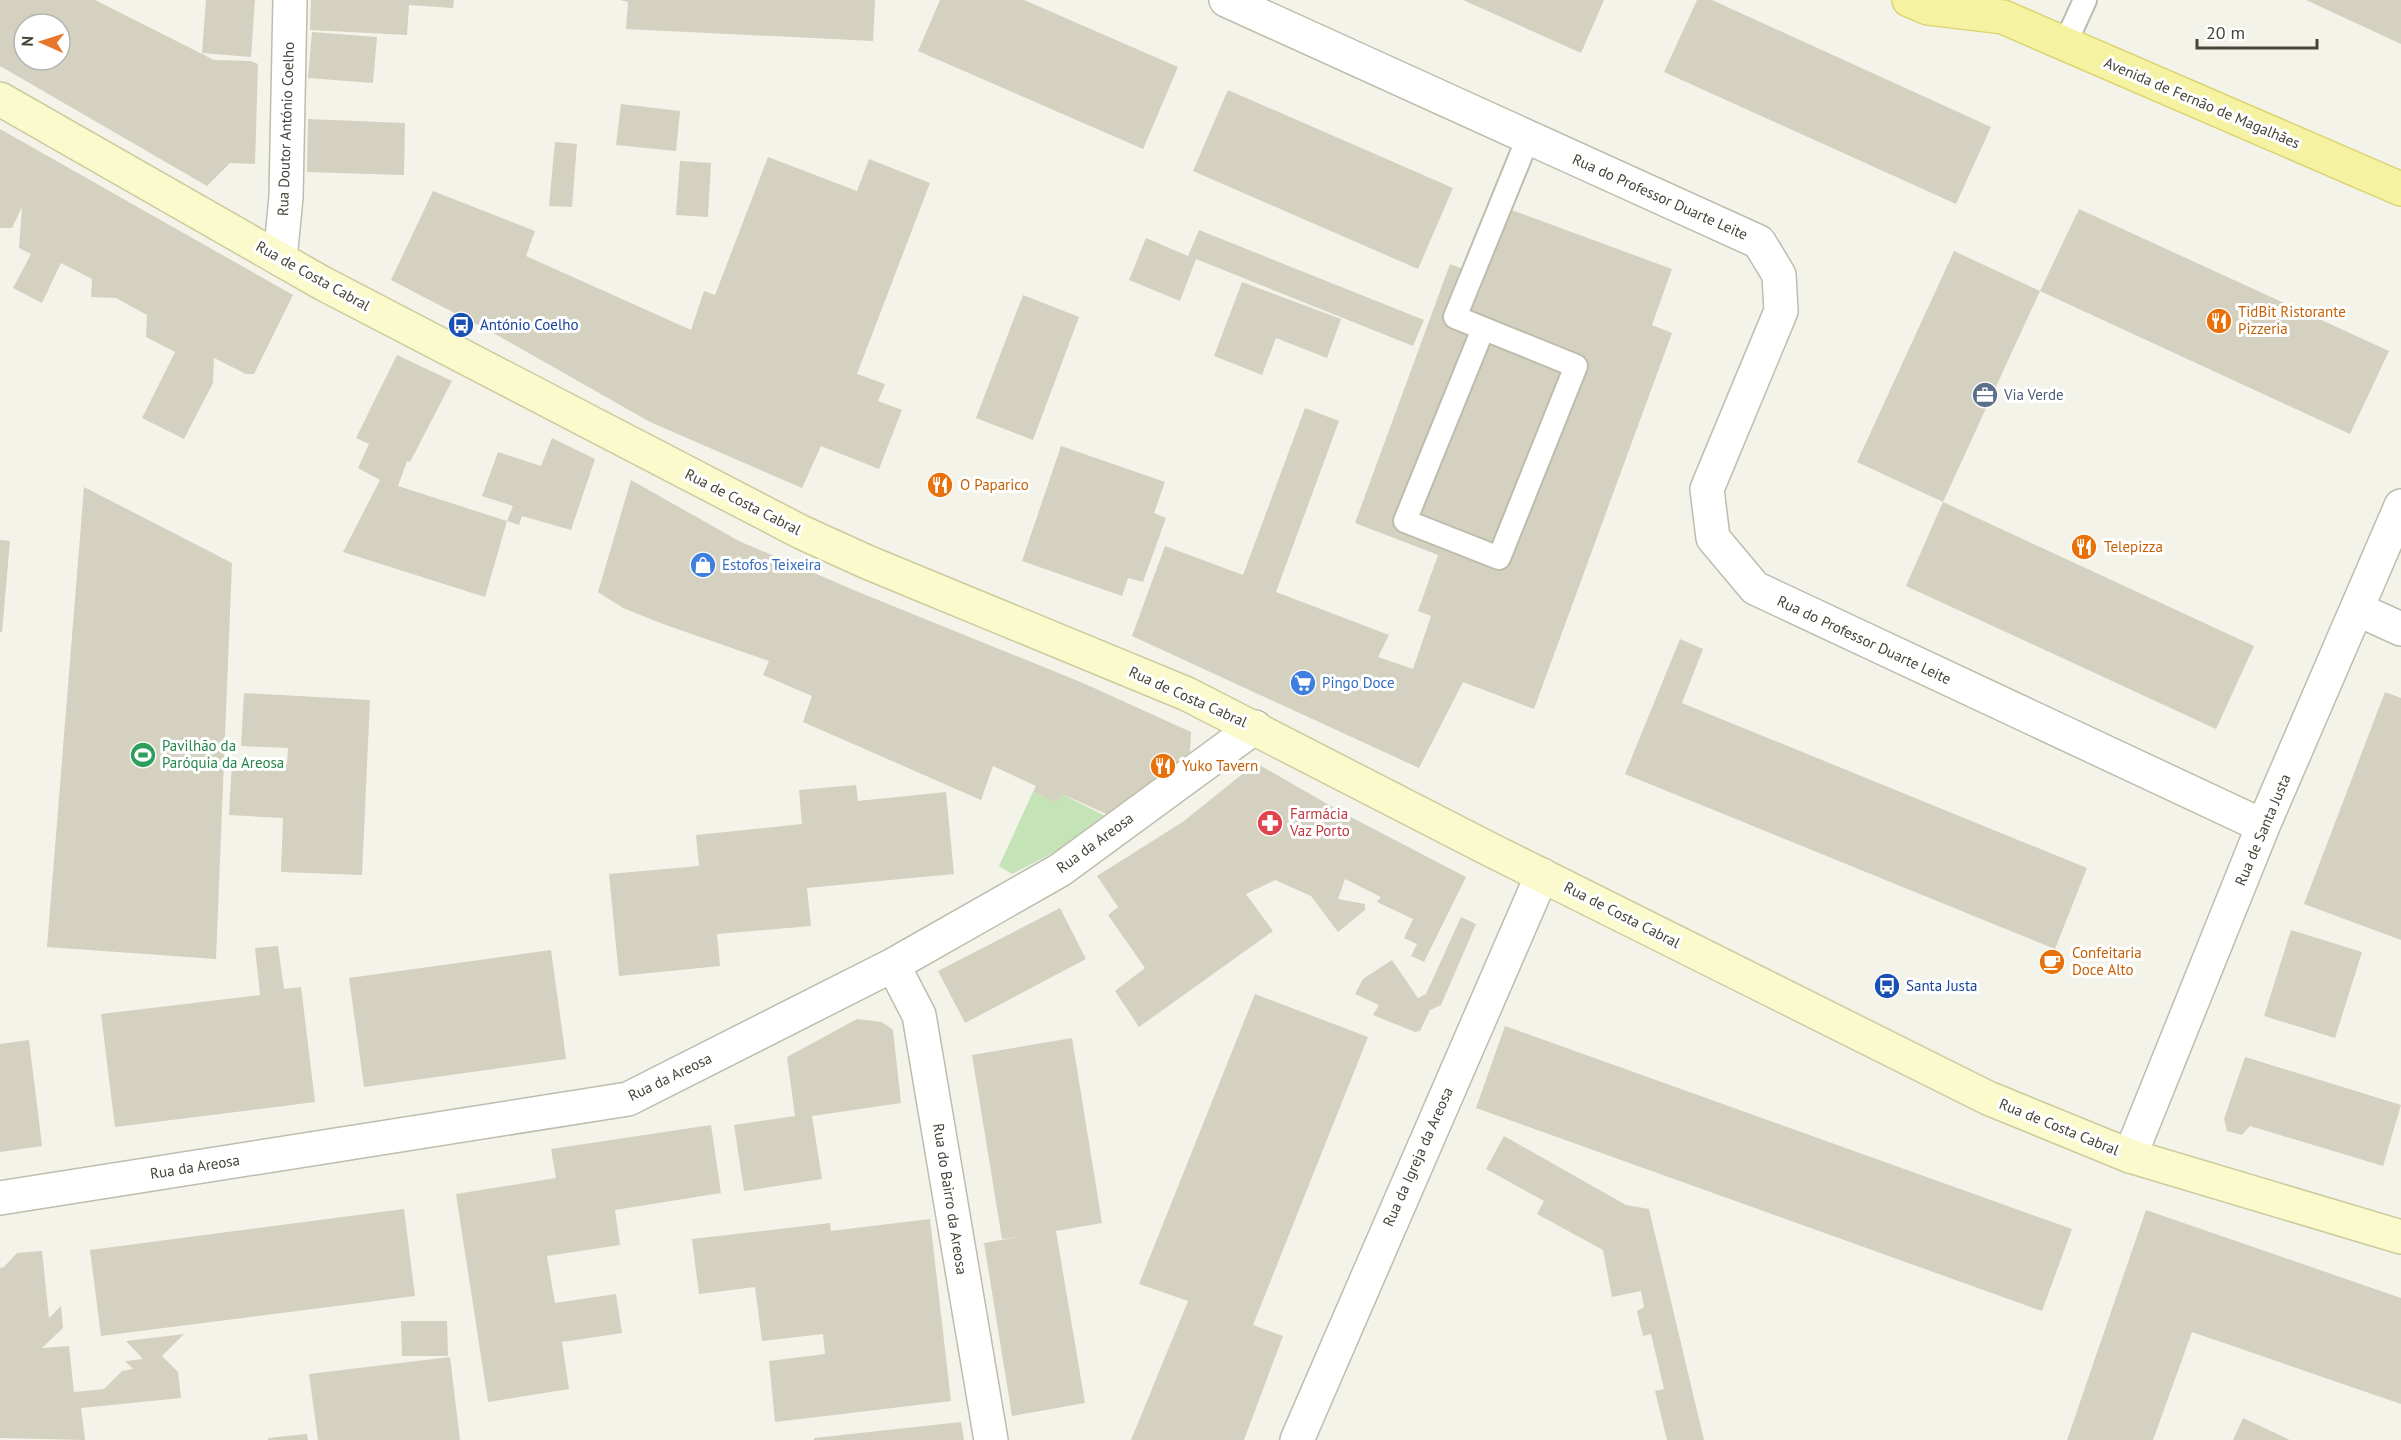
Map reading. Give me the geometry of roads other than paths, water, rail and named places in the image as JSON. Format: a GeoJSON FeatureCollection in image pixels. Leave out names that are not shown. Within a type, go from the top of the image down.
{"type":"FeatureCollection","features":[{"type":"Feature","properties":{"kind":"main road","name":"Avenida de Fernão de Magalhães"},"geometry":{"type":"LineString","coordinates":[[1909,0],[1928,8],[1999,6],[2065,44],[2401,189]]}},
{"type":"Feature","properties":{"kind":"main road","name":"Rua de Costa Cabral"},"geometry":{"type":"LineString","coordinates":[[0,99],[322,284],[801,532],[867,562],[1187,694],[1988,1098],[2130,1156],[2401,1237]]}},
{"type":"Feature","properties":{"kind":"street","name":"Rua Doutor António Coelho"},"geometry":{"type":"LineString","coordinates":[[280,259],[285,197],[290,0]]}},
{"type":"Feature","properties":{"kind":"street","name":"Rua do Professor Duarte Leite"},"geometry":{"type":"LineString","coordinates":[[1226,0],[1760,242],[1779,275],[1781,311],[1707,489],[1713,538],[1755,588],[2263,826]]}},
{"type":"Feature","properties":{"kind":"street","name":"Rua de Santa Justa"},"geometry":{"type":"LineString","coordinates":[[2130,1156],[2263,826],[2401,506]]}},
{"type":"Feature","properties":{"kind":"street"},"geometry":{"type":"LineString","coordinates":[[2357,609],[2401,628]]}},
{"type":"Feature","properties":{"kind":"street","name":"Rua da Areosa"},"geometry":{"type":"LineString","coordinates":[[0,1198],[628,1100],[893,965],[1060,870],[1255,727]]}},
{"type":"Feature","properties":{"kind":"street","name":"Rua da Igreja da Areosa"},"geometry":{"type":"LineString","coordinates":[[1297,1440],[1542,875]]}},
{"type":"Feature","properties":{"kind":"street","name":"Rua do Bairro da Areosa"},"geometry":{"type":"LineString","coordinates":[[893,965],[920,1015],[990,1440]]}},
{"type":"Feature","properties":{"kind":"lane"},"geometry":{"type":"LineString","coordinates":[[2065,44],[2085,0]]}},
{"type":"Feature","properties":{"kind":"lane"},"geometry":{"type":"LineString","coordinates":[[1483,329],[1406,521],[1499,558],[1576,366],[1455,317],[1528,138]]}},
{"type":"Feature","properties":{"kind":"place","name":"TidBit Ristorante Pizzeria"},"geometry":{"type":"Point","coordinates":[2219,321]}},
{"type":"Feature","properties":{"kind":"place","name":"António Coelho"},"geometry":{"type":"Point","coordinates":[461,325]}},
{"type":"Feature","properties":{"kind":"place","name":"Via Verde"},"geometry":{"type":"Point","coordinates":[1985,395]}},
{"type":"Feature","properties":{"kind":"place","name":"O Paparico"},"geometry":{"type":"Point","coordinates":[940,485]}},
{"type":"Feature","properties":{"kind":"place","name":"Telepizza"},"geometry":{"type":"Point","coordinates":[2084,547]}},
{"type":"Feature","properties":{"kind":"place","name":"Estofos Teixeira"},"geometry":{"type":"Point","coordinates":[703,565]}},
{"type":"Feature","properties":{"kind":"place","name":"Pingo Doce"},"geometry":{"type":"Point","coordinates":[1303,683]}},
{"type":"Feature","properties":{"kind":"place","name":"Pavilhão da Paróquia da Areosa"},"geometry":{"type":"Point","coordinates":[143,755]}},
{"type":"Feature","properties":{"kind":"place","name":"Yuko Tavern"},"geometry":{"type":"Point","coordinates":[1163,766]}},
{"type":"Feature","properties":{"kind":"place","name":"Farmácia Vaz Porto"},"geometry":{"type":"Point","coordinates":[1270,823]}},
{"type":"Feature","properties":{"kind":"place","name":"Confeitaria Doce Alto"},"geometry":{"type":"Point","coordinates":[2052,962]}},
{"type":"Feature","properties":{"kind":"place","name":"Santa Justa"},"geometry":{"type":"Point","coordinates":[1887,986]}}]}
